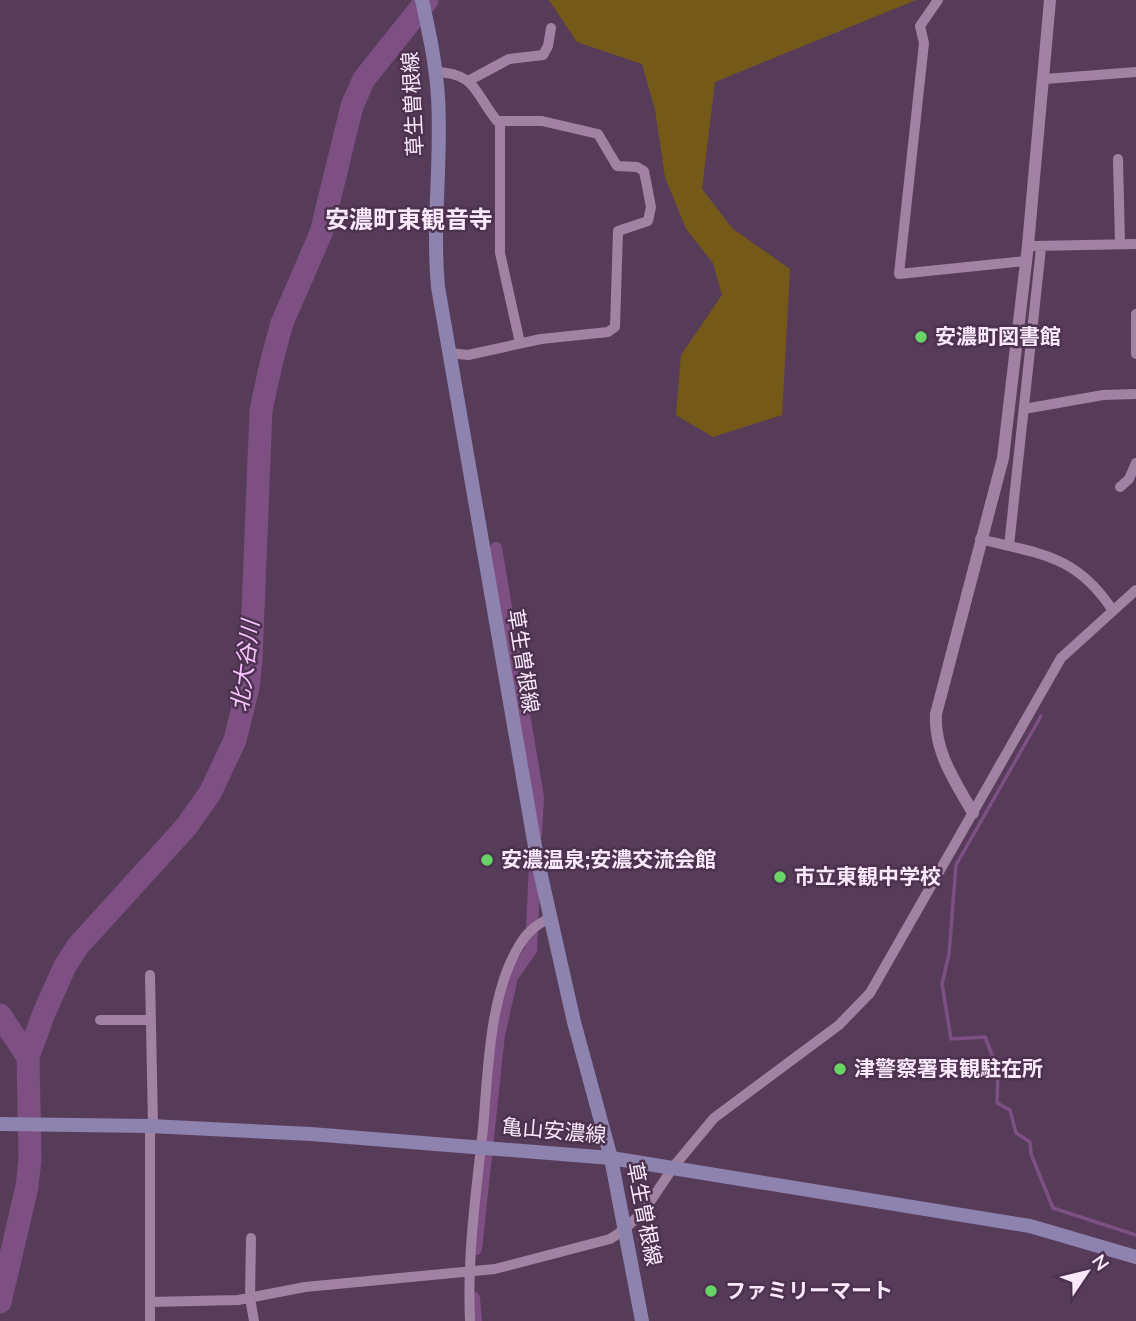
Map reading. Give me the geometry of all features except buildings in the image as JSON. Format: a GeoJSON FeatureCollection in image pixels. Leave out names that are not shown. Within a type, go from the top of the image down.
{"type":"FeatureCollection","features":[{"type":"Feature","properties":{"kind":"main road","name":"草生曽根線"},"geometry":{"type":"LineString","coordinates":[[422,0],[438,97],[434,243],[438,287],[521,775],[550,918],[611,1158],[642,1321]]}},
{"type":"Feature","properties":{"kind":"main road","name":"亀山安濃線"},"geometry":{"type":"LineString","coordinates":[[6,1124],[152,1126],[481,1145],[611,1158],[674,1166],[1030,1226],[1136,1256]]}},
{"type":"Feature","properties":{"kind":"street"},"geometry":{"type":"LineString","coordinates":[[938,0],[920,26],[924,43],[899,274],[1026,261]]}},
{"type":"Feature","properties":{"kind":"street"},"geometry":{"type":"LineString","coordinates":[[1009,546],[1024,409],[1050,0]]}},
{"type":"Feature","properties":{"kind":"street"},"geometry":{"type":"LineString","coordinates":[[470,80],[509,59],[542,55],[548,46],[551,28]]}},
{"type":"Feature","properties":{"kind":"street"},"geometry":{"type":"LineString","coordinates":[[435,72],[452,72],[470,80],[493,115],[500,121],[542,121],[598,134],[617,166],[637,167],[644,171],[651,207],[649,221],[618,231],[615,327],[608,332],[520,343],[468,355],[449,353]]}},
{"type":"Feature","properties":{"kind":"street"},"geometry":{"type":"LineString","coordinates":[[1045,79],[1136,72]]}},
{"type":"Feature","properties":{"kind":"street"},"geometry":{"type":"LineString","coordinates":[[500,121],[500,253],[520,343]]}},
{"type":"Feature","properties":{"kind":"street"},"geometry":{"type":"LineString","coordinates":[[1118,159],[1120,244]]}},
{"type":"Feature","properties":{"kind":"street"},"geometry":{"type":"LineString","coordinates":[[1034,246],[1136,244]]}},
{"type":"Feature","properties":{"kind":"street"},"geometry":{"type":"LineString","coordinates":[[973,813],[943,760],[935,721],[940,692],[1003,457],[1026,261],[1034,246]]}},
{"type":"Feature","properties":{"kind":"street"},"geometry":{"type":"LineString","coordinates":[[1136,314],[1136,354]]}},
{"type":"Feature","properties":{"kind":"street"},"geometry":{"type":"LineString","coordinates":[[1024,409],[1103,395],[1136,394]]}},
{"type":"Feature","properties":{"kind":"street"},"geometry":{"type":"LineString","coordinates":[[1121,487],[1135,469]]}},
{"type":"Feature","properties":{"kind":"street"},"geometry":{"type":"LineString","coordinates":[[980,539],[1070,565],[1093,583],[1114,611]]}},
{"type":"Feature","properties":{"kind":"street"},"geometry":{"type":"LineString","coordinates":[[150,1302],[250,1298],[304,1287],[468,1272],[597,1243],[624,1230],[646,1208],[674,1166],[715,1118],[839,1026],[870,993],[1061,658],[1136,590]]}},
{"type":"Feature","properties":{"kind":"street"},"geometry":{"type":"LineString","coordinates":[[470,1321],[468,1272],[491,1049],[506,975],[519,946],[537,924],[550,918]]}},
{"type":"Feature","properties":{"kind":"street"},"geometry":{"type":"LineString","coordinates":[[150,975],[150,1321]]}},
{"type":"Feature","properties":{"kind":"street"},"geometry":{"type":"LineString","coordinates":[[100,1020],[151,1020]]}},
{"type":"Feature","properties":{"kind":"street"},"geometry":{"type":"LineString","coordinates":[[251,1238],[250,1298],[254,1321]]}},
{"type":"Feature","properties":{"kind":"shaded area"},"geometry":{"type":"Polygon","coordinates":[[[549,0],[916,0],[715,82],[702,189],[733,229],[790,269],[782,415],[713,437],[676,415],[681,355],[722,295],[713,263],[686,229],[665,177],[655,110],[642,64],[577,42],[549,0]]]}},
{"type":"Feature","properties":{"kind":"waterway","name":"北大谷川"},"geometry":{"type":"LineString","coordinates":[[0,1302],[27,1187],[30,1159],[28,1057],[65,966],[78,946],[186,827],[210,793],[235,740],[248,687],[251,660],[261,410],[271,364],[282,323],[321,233],[352,106],[364,79],[427,0]]}},
{"type":"Feature","properties":{"kind":"waterway"},"geometry":{"type":"LineString","coordinates":[[496,548],[538,797],[536,834]]}},
{"type":"Feature","properties":{"kind":"waterway"},"geometry":{"type":"LineString","coordinates":[[1041,716],[956,865],[949,954],[942,984],[951,1039],[985,1037],[998,1070],[997,1103],[1010,1110],[1016,1133],[1030,1142],[1031,1154],[1053,1208],[1136,1235]]}},
{"type":"Feature","properties":{"kind":"waterway"},"geometry":{"type":"LineString","coordinates":[[476,1249],[499,1035],[512,977],[531,950],[535,863]]}},
{"type":"Feature","properties":{"kind":"waterway"},"geometry":{"type":"LineString","coordinates":[[0,1015],[28,1057]]}},
{"type":"Feature","properties":{"kind":"waterway"},"geometry":{"type":"LineString","coordinates":[[474,1298],[476,1321]]}},
{"type":"Feature","properties":{"kind":"place","name":"安濃町図書館"},"geometry":{"type":"Point","coordinates":[921,337]}},
{"type":"Feature","properties":{"kind":"place","name":"安濃温泉;安濃交流会館"},"geometry":{"type":"Point","coordinates":[487,860]}},
{"type":"Feature","properties":{"kind":"place","name":"市立東観中学校"},"geometry":{"type":"Point","coordinates":[780,877]}},
{"type":"Feature","properties":{"kind":"place","name":"津警察署東観駐在所"},"geometry":{"type":"Point","coordinates":[840,1069]}},
{"type":"Feature","properties":{"kind":"place","name":"ファミリーマート"},"geometry":{"type":"Point","coordinates":[711,1291]}},
{"type":"Feature","properties":{"kind":"district","name":"安濃町東観音寺"},"geometry":{"type":"Point","coordinates":[409,220]}}]}
